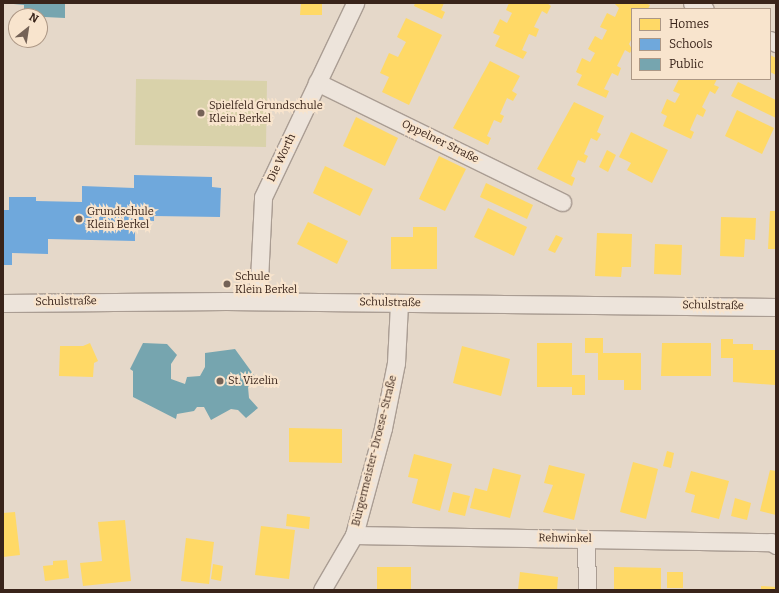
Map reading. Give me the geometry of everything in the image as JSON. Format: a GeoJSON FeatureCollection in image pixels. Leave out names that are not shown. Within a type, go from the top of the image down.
{"type":"FeatureCollection","features":[{"type":"Feature","properties":{"kind":"street","name":"Die Worth"},"geometry":{"type":"LineString","coordinates":[[258,301],[263,197],[355,3]]}},
{"type":"Feature","properties":{"kind":"street"},"geometry":{"type":"LineString","coordinates":[[692,3],[703,8]]}},
{"type":"Feature","properties":{"kind":"street","name":"Oppelner Straße"},"geometry":{"type":"LineString","coordinates":[[318,82],[562,202]]}},
{"type":"Feature","properties":{"kind":"street","name":"Schulstraße"},"geometry":{"type":"LineString","coordinates":[[3,303],[258,301],[776,307]]}},
{"type":"Feature","properties":{"kind":"street","name":"Bürgermeister-Droese-Straße"},"geometry":{"type":"LineString","coordinates":[[322,590],[354,535],[383,428],[396,363],[399,303]]}},
{"type":"Feature","properties":{"kind":"street","name":"Rehwinkel"},"geometry":{"type":"LineString","coordinates":[[354,535],[771,542],[776,545]]}},
{"type":"Feature","properties":{"kind":"street"},"geometry":{"type":"LineString","coordinates":[[586,539],[587,590]]}},
{"type":"Feature","properties":{"kind":"shaded area","name":"Spielfeld Grundschule Klein Berkel"},"geometry":{"type":"Polygon","coordinates":[[[136,79],[267,81],[266,147],[135,145],[136,79]]]}},
{"type":"Feature","properties":{"kind":"building: Homes"},"geometry":{"type":"Polygon","coordinates":[[[301,3],[322,3],[322,15],[300,15],[301,3]]]}},
{"type":"Feature","properties":{"kind":"building: Homes"},"geometry":{"type":"Polygon","coordinates":[[[415,3],[444,3],[441,10],[445,12],[442,19],[414,6],[415,3]]]}},
{"type":"Feature","properties":{"kind":"building: Homes"},"geometry":{"type":"Polygon","coordinates":[[[509,3],[547,3],[551,6],[547,14],[542,11],[534,27],[539,29],[536,37],[529,34],[522,50],[527,52],[523,59],[495,46],[500,36],[493,33],[500,19],[507,23],[512,13],[506,10],[509,3]]]}},
{"type":"Feature","properties":{"kind":"building: Homes"},"geometry":{"type":"Polygon","coordinates":[[[614,3],[645,3],[650,5],[648,8],[631,8],[631,40],[629,44],[631,51],[630,53],[625,50],[617,66],[621,68],[618,76],[612,73],[604,89],[609,91],[606,98],[577,85],[582,75],[576,72],[582,58],[590,62],[595,53],[588,49],[595,36],[602,40],[607,30],[600,27],[607,13],[615,17],[619,8],[614,3]]]}},
{"type":"Feature","properties":{"kind":"building: Homes"},"geometry":{"type":"Polygon","coordinates":[[[406,18],[442,35],[409,105],[382,92],[389,77],[380,73],[389,53],[398,57],[406,42],[397,37],[406,18]]]}},
{"type":"Feature","properties":{"kind":"building: Homes"},"geometry":{"type":"Polygon","coordinates":[[[771,56],[776,58],[776,75],[771,72],[771,56]]]}},
{"type":"Feature","properties":{"kind":"building: Homes"},"geometry":{"type":"Polygon","coordinates":[[[490,61],[520,76],[512,91],[517,94],[513,101],[507,98],[500,114],[504,116],[501,123],[494,120],[487,136],[491,138],[488,145],[453,128],[490,61]]]}},
{"type":"Feature","properties":{"kind":"building: Homes"},"geometry":{"type":"Polygon","coordinates":[[[678,80],[716,80],[714,85],[719,87],[715,94],[710,91],[702,107],[706,110],[703,117],[697,114],[690,130],[694,132],[691,139],[663,126],[667,116],[661,113],[667,99],[675,103],[680,94],[673,91],[678,80]]]}},
{"type":"Feature","properties":{"kind":"building: Homes"},"geometry":{"type":"Polygon","coordinates":[[[738,82],[776,100],[776,118],[731,96],[738,82]]]}},
{"type":"Feature","properties":{"kind":"building: Homes"},"geometry":{"type":"Polygon","coordinates":[[[574,102],[604,116],[597,132],[601,134],[597,141],[591,138],[584,154],[588,156],[585,163],[578,160],[571,176],[575,178],[572,186],[537,169],[574,102]]]}},
{"type":"Feature","properties":{"kind":"building: Homes"},"geometry":{"type":"Polygon","coordinates":[[[737,110],[774,128],[762,154],[725,136],[737,110]]]}},
{"type":"Feature","properties":{"kind":"building: Homes"},"geometry":{"type":"Polygon","coordinates":[[[356,117],[398,138],[385,166],[343,146],[356,117]]]}},
{"type":"Feature","properties":{"kind":"building: Homes"},"geometry":{"type":"Polygon","coordinates":[[[631,132],[668,150],[652,183],[627,170],[631,163],[619,157],[631,132]]]}},
{"type":"Feature","properties":{"kind":"building: Homes"},"geometry":{"type":"Polygon","coordinates":[[[607,150],[616,155],[608,172],[599,167],[607,150]]]}},
{"type":"Feature","properties":{"kind":"building: Homes"},"geometry":{"type":"Polygon","coordinates":[[[439,156],[466,169],[445,211],[419,199],[439,156]]]}},
{"type":"Feature","properties":{"kind":"building: Homes"},"geometry":{"type":"Polygon","coordinates":[[[325,166],[373,189],[360,216],[313,193],[325,166]]]}},
{"type":"Feature","properties":{"kind":"building: Homes"},"geometry":{"type":"Polygon","coordinates":[[[486,183],[533,205],[527,219],[480,197],[486,183]]]}},
{"type":"Feature","properties":{"kind":"building: Homes"},"geometry":{"type":"Polygon","coordinates":[[[488,208],[527,227],[514,256],[474,237],[488,208]]]}},
{"type":"Feature","properties":{"kind":"building: Homes"},"geometry":{"type":"Polygon","coordinates":[[[770,211],[776,211],[776,249],[768,249],[770,211]]]}},
{"type":"Feature","properties":{"kind":"building: Homes"},"geometry":{"type":"Polygon","coordinates":[[[721,217],[756,218],[755,240],[745,239],[744,257],[720,256],[721,217]]]}},
{"type":"Feature","properties":{"kind":"building: Homes"},"geometry":{"type":"Polygon","coordinates":[[[308,222],[348,241],[337,264],[297,244],[308,222]]]}},
{"type":"Feature","properties":{"kind":"building: Homes"},"geometry":{"type":"Polygon","coordinates":[[[413,227],[437,227],[437,269],[391,269],[391,237],[413,237],[413,227]]]}},
{"type":"Feature","properties":{"kind":"building: Homes"},"geometry":{"type":"Polygon","coordinates":[[[597,233],[632,234],[631,267],[622,267],[621,277],[595,276],[597,233]]]}},
{"type":"Feature","properties":{"kind":"building: Homes"},"geometry":{"type":"Polygon","coordinates":[[[556,235],[563,238],[555,253],[548,250],[556,235]]]}},
{"type":"Feature","properties":{"kind":"building: Homes"},"geometry":{"type":"Polygon","coordinates":[[[655,244],[682,245],[681,275],[654,274],[655,244]]]}},
{"type":"Feature","properties":{"kind":"building: Homes"},"geometry":{"type":"Polygon","coordinates":[[[585,338],[603,338],[603,353],[641,353],[641,390],[624,390],[624,380],[598,380],[598,353],[585,353],[585,338]]]}},
{"type":"Feature","properties":{"kind":"building: Homes"},"geometry":{"type":"Polygon","coordinates":[[[721,339],[733,339],[733,344],[753,344],[753,350],[775,350],[775,385],[733,382],[733,358],[721,358],[721,339]]]}},
{"type":"Feature","properties":{"kind":"building: Homes"},"geometry":{"type":"Polygon","coordinates":[[[90,343],[98,361],[94,363],[93,377],[59,376],[60,346],[83,346],[90,343]]]}},
{"type":"Feature","properties":{"kind":"building: Homes"},"geometry":{"type":"Polygon","coordinates":[[[537,343],[572,343],[572,375],[585,375],[585,395],[572,395],[572,387],[537,387],[537,343]]]}},
{"type":"Feature","properties":{"kind":"building: Homes"},"geometry":{"type":"Polygon","coordinates":[[[662,343],[711,343],[711,376],[661,376],[662,343]]]}},
{"type":"Feature","properties":{"kind":"building: Homes"},"geometry":{"type":"Polygon","coordinates":[[[462,346],[510,359],[501,396],[453,383],[462,346]]]}},
{"type":"Feature","properties":{"kind":"building: Homes"},"geometry":{"type":"Polygon","coordinates":[[[289,428],[342,429],[342,463],[289,462],[289,428]]]}},
{"type":"Feature","properties":{"kind":"building: Homes"},"geometry":{"type":"Polygon","coordinates":[[[667,451],[674,453],[671,468],[663,466],[667,451]]]}},
{"type":"Feature","properties":{"kind":"building: Homes"},"geometry":{"type":"Polygon","coordinates":[[[414,454],[452,464],[440,511],[412,503],[418,479],[408,477],[414,454]]]}},
{"type":"Feature","properties":{"kind":"building: Homes"},"geometry":{"type":"Polygon","coordinates":[[[633,462],[658,469],[646,519],[620,512],[633,462]]]}},
{"type":"Feature","properties":{"kind":"building: Homes"},"geometry":{"type":"Polygon","coordinates":[[[549,465],[585,474],[574,520],[543,512],[553,485],[544,483],[549,465]]]}},
{"type":"Feature","properties":{"kind":"building: Homes"},"geometry":{"type":"Polygon","coordinates":[[[493,468],[521,475],[510,518],[470,508],[475,488],[487,491],[493,468]]]}},
{"type":"Feature","properties":{"kind":"building: Homes"},"geometry":{"type":"Polygon","coordinates":[[[770,470],[776,471],[776,515],[760,511],[770,470]]]}},
{"type":"Feature","properties":{"kind":"building: Homes"},"geometry":{"type":"Polygon","coordinates":[[[691,471],[729,481],[719,519],[691,512],[695,495],[685,492],[691,471]]]}},
{"type":"Feature","properties":{"kind":"building: Homes"},"geometry":{"type":"Polygon","coordinates":[[[453,492],[470,496],[465,516],[448,512],[453,492]]]}},
{"type":"Feature","properties":{"kind":"building: Homes"},"geometry":{"type":"Polygon","coordinates":[[[735,498],[751,503],[747,520],[731,516],[735,498]]]}},
{"type":"Feature","properties":{"kind":"building: Homes"},"geometry":{"type":"Polygon","coordinates":[[[15,512],[20,555],[3,557],[3,513],[15,512]]]}},
{"type":"Feature","properties":{"kind":"building: Homes"},"geometry":{"type":"Polygon","coordinates":[[[287,514],[310,517],[309,529],[286,526],[287,514]]]}},
{"type":"Feature","properties":{"kind":"building: Homes"},"geometry":{"type":"Polygon","coordinates":[[[125,520],[131,581],[83,586],[80,563],[102,561],[98,522],[125,520]]]}},
{"type":"Feature","properties":{"kind":"building: Homes"},"geometry":{"type":"Polygon","coordinates":[[[261,526],[295,530],[289,579],[255,575],[261,526]]]}},
{"type":"Feature","properties":{"kind":"building: Homes"},"geometry":{"type":"Polygon","coordinates":[[[186,538],[214,542],[209,584],[181,581],[186,538]]]}},
{"type":"Feature","properties":{"kind":"building: Homes"},"geometry":{"type":"Polygon","coordinates":[[[67,560],[69,578],[45,581],[43,566],[53,565],[53,561],[67,560]]]}},
{"type":"Feature","properties":{"kind":"building: Homes"},"geometry":{"type":"Polygon","coordinates":[[[213,564],[223,566],[221,581],[211,579],[213,564]]]}},
{"type":"Feature","properties":{"kind":"building: Homes"},"geometry":{"type":"Polygon","coordinates":[[[377,567],[411,567],[411,590],[377,590],[377,567]]]}},
{"type":"Feature","properties":{"kind":"building: Homes"},"geometry":{"type":"Polygon","coordinates":[[[614,567],[661,568],[661,590],[614,590],[614,567]]]}},
{"type":"Feature","properties":{"kind":"building: Homes"},"geometry":{"type":"Polygon","coordinates":[[[520,572],[558,577],[557,590],[518,590],[520,572]]]}},
{"type":"Feature","properties":{"kind":"building: Homes"},"geometry":{"type":"Polygon","coordinates":[[[667,572],[683,572],[683,588],[667,588],[667,572]]]}},
{"type":"Feature","properties":{"kind":"building: Homes"},"geometry":{"type":"Polygon","coordinates":[[[761,586],[776,587],[776,590],[761,590],[761,586]]]}},
{"type":"Feature","properties":{"kind":"building: Schools","name":"Grundschule Klein Berkel"},"geometry":{"type":"Polygon","coordinates":[[[134,175],[212,177],[212,187],[221,188],[220,217],[154,216],[154,221],[135,220],[135,241],[48,239],[48,254],[12,253],[12,265],[3,265],[3,210],[9,210],[9,197],[36,197],[36,201],[82,202],[82,186],[134,188],[134,175]]]}},
{"type":"Feature","properties":{"kind":"building: Public"},"geometry":{"type":"Polygon","coordinates":[[[3,3],[65,3],[65,18],[48,17],[48,8],[24,8],[24,5],[3,3]]]}},
{"type":"Feature","properties":{"kind":"building: Public","name":"St. Vizelin"},"geometry":{"type":"Polygon","coordinates":[[[143,343],[167,344],[177,355],[171,364],[171,379],[185,384],[187,377],[200,376],[205,367],[205,353],[235,349],[256,378],[248,387],[249,398],[258,408],[246,418],[238,410],[231,409],[211,420],[204,407],[197,407],[194,411],[177,414],[176,419],[133,397],[133,371],[130,369],[143,343]]]}},
{"type":"Feature","properties":{"kind":"place","name":"Spielfeld Grundschule Klein Berkel"},"geometry":{"type":"Point","coordinates":[201,113]}},
{"type":"Feature","properties":{"kind":"place","name":"Grundschule Klein Berkel"},"geometry":{"type":"Point","coordinates":[79,219]}},
{"type":"Feature","properties":{"kind":"place","name":"Schule Klein Berkel"},"geometry":{"type":"Point","coordinates":[227,284]}},
{"type":"Feature","properties":{"kind":"place","name":"St. Vizelin"},"geometry":{"type":"Point","coordinates":[220,381]}}]}
